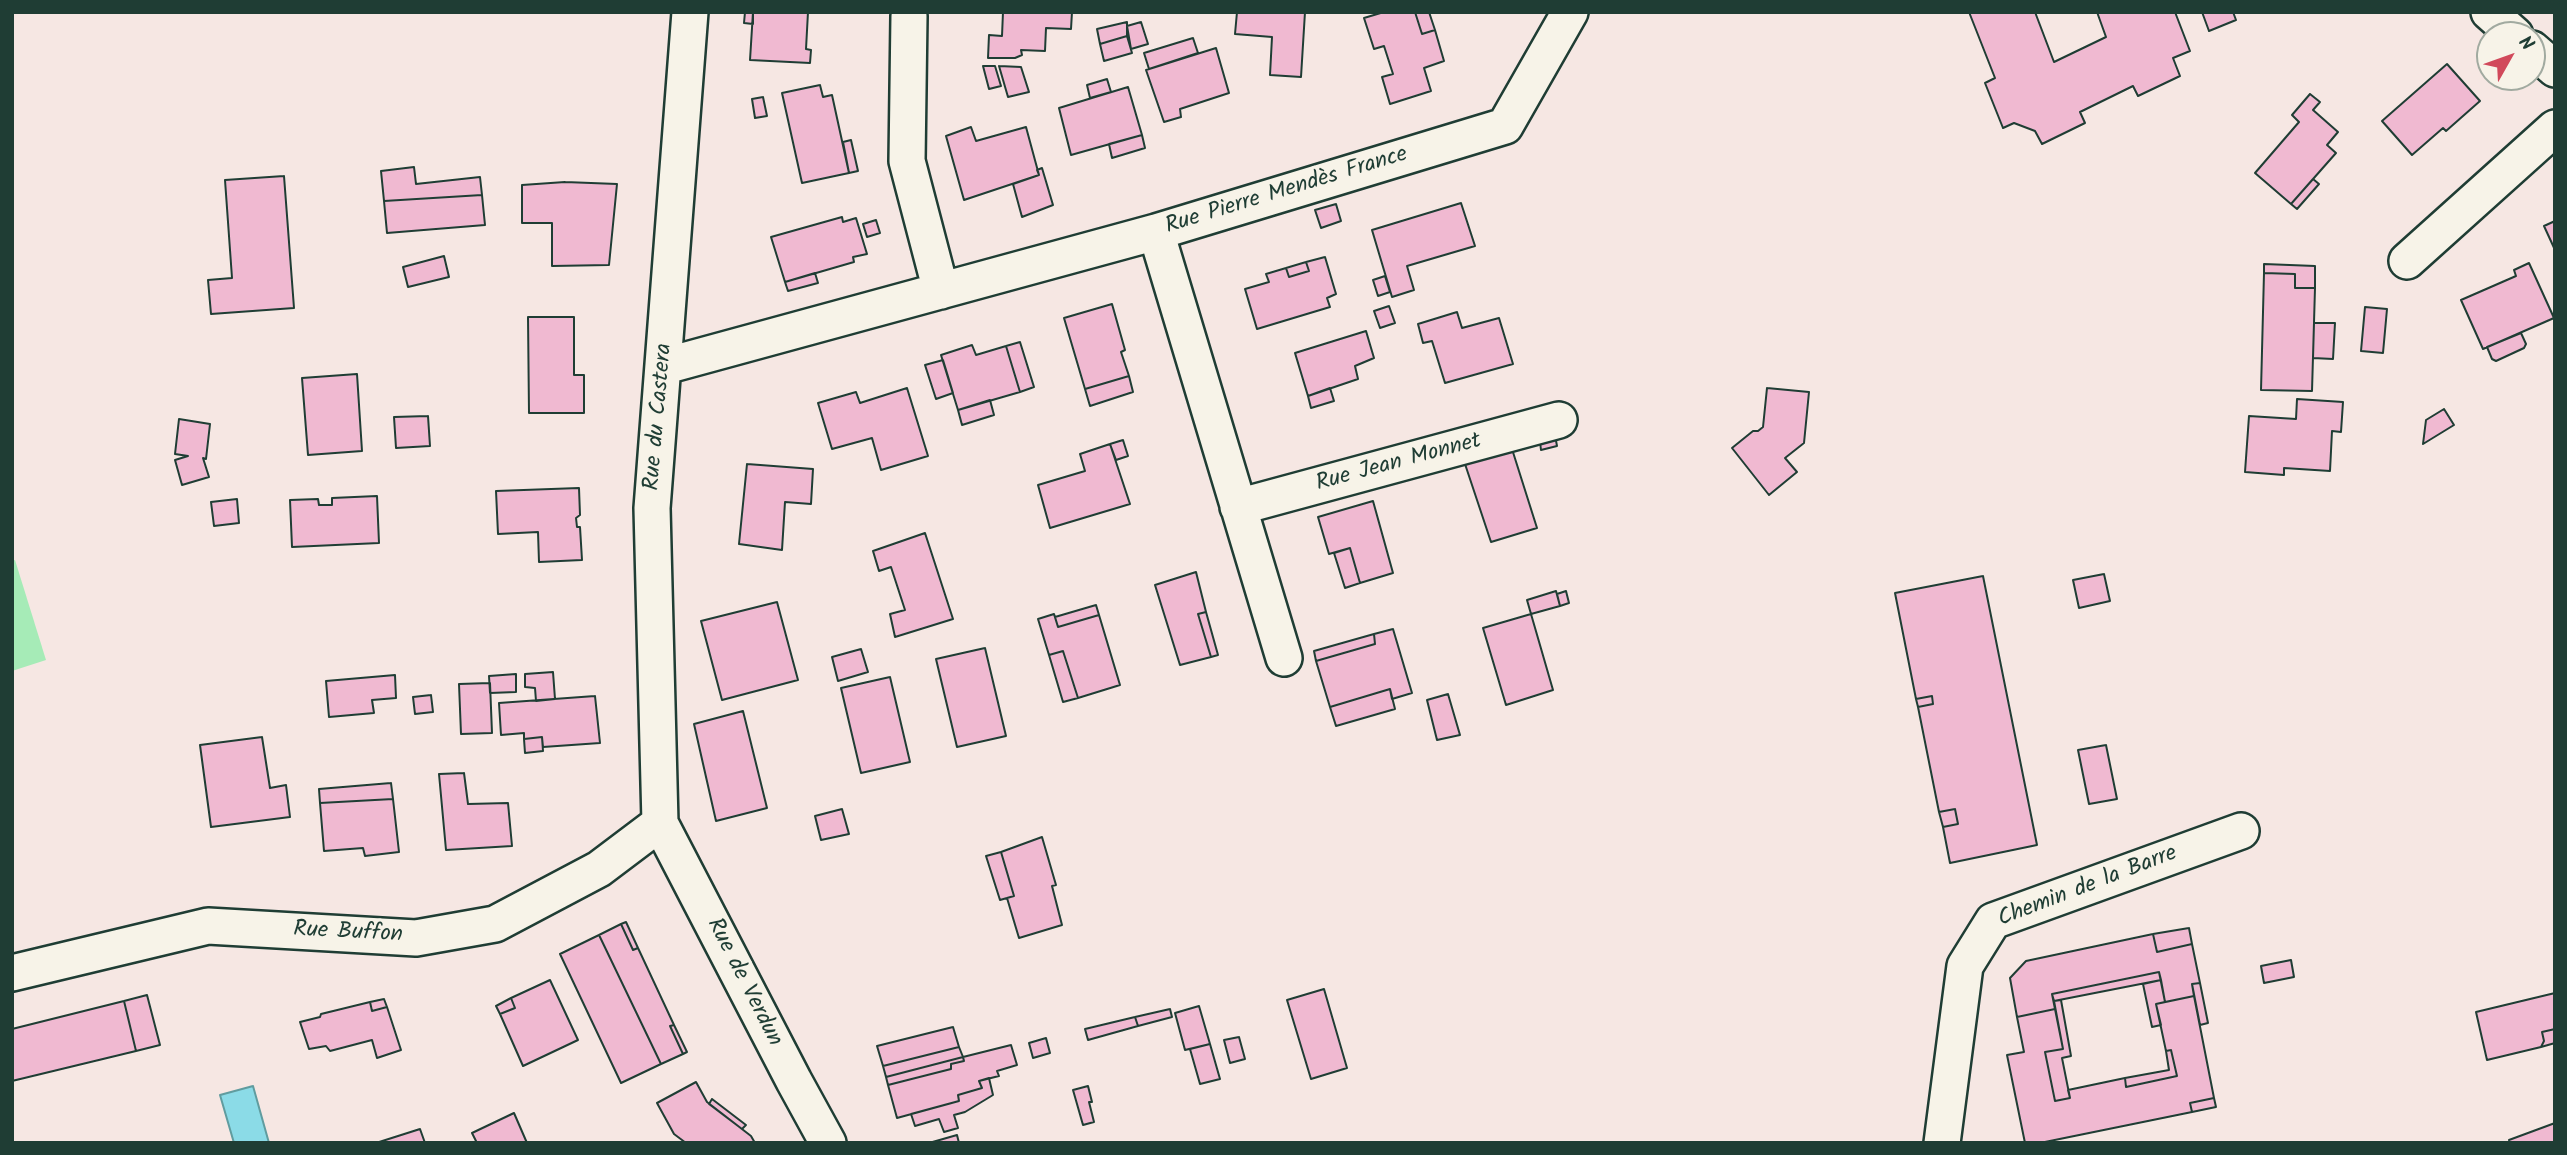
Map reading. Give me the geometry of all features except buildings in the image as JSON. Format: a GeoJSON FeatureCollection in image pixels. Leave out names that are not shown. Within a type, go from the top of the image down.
{"type":"FeatureCollection","features":[{"type":"Feature","properties":{"kind":"street","name":"Rue du Castera"},"geometry":{"type":"LineString","coordinates":[[660,823],[652,508],[665,366],[690,12]]}},
{"type":"Feature","properties":{"kind":"street","name":"Rue Pierre Mendès France"},"geometry":{"type":"LineString","coordinates":[[665,366],[1156,232],[1505,126],[1570,12]]}},
{"type":"Feature","properties":{"kind":"street"},"geometry":{"type":"LineString","coordinates":[[909,16],[907,162],[941,291]]}},
{"type":"Feature","properties":{"kind":"street"},"geometry":{"type":"LineString","coordinates":[[2407,261],[2555,128]]}},
{"type":"Feature","properties":{"kind":"street"},"geometry":{"type":"LineString","coordinates":[[1156,232],[1284,658]]}},
{"type":"Feature","properties":{"kind":"street","name":"Rue Jean Monnet"},"geometry":{"type":"LineString","coordinates":[[1238,507],[1559,420]]}},
{"type":"Feature","properties":{"kind":"street","name":"Rue Buffon"},"geometry":{"type":"LineString","coordinates":[[12,973],[208,926],[416,938],[495,924],[599,869],[660,823]]}},
{"type":"Feature","properties":{"kind":"street","name":"Rue de Verdun"},"geometry":{"type":"LineString","coordinates":[[660,823],[828,1143]]}},
{"type":"Feature","properties":{"kind":"street","name":"Chemin de la Barre"},"geometry":{"type":"LineString","coordinates":[[1942,1143],[1965,966],[1993,921],[2241,831]]}},
{"type":"Feature","properties":{"kind":"green space"},"geometry":{"type":"Polygon","coordinates":[[[15,560],[46,660],[12,671],[12,561],[15,560]]]}},
{"type":"Feature","properties":{"kind":"water"},"geometry":{"type":"Polygon","coordinates":[[[253,1086],[269,1143],[234,1143],[220,1095],[253,1086]]]}}]}
